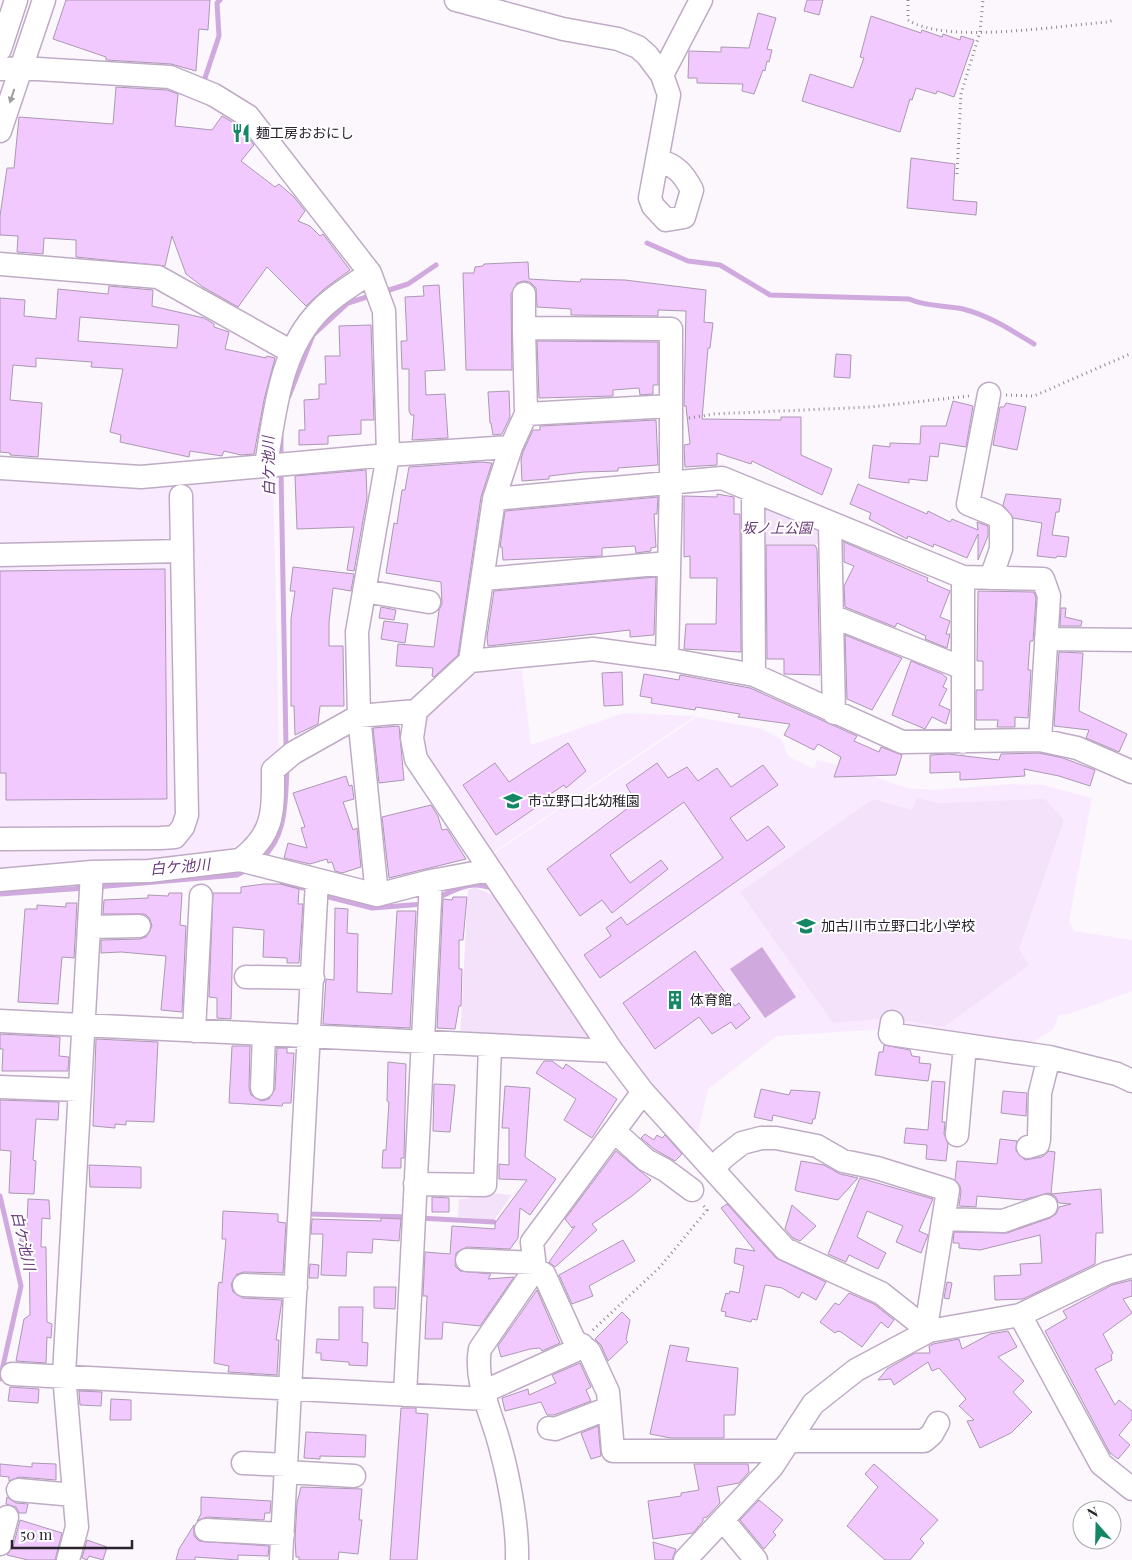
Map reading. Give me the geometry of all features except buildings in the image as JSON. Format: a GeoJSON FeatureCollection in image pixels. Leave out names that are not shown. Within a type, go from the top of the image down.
{"type":"FeatureCollection","features":[{"type":"Feature","properties":{"kind":"street"},"geometry":{"type":"LineString","coordinates":[[0,49],[16,0]]}},
{"type":"Feature","properties":{"kind":"street"},"geometry":{"type":"LineString","coordinates":[[0,131],[10,68],[44,0]]}},
{"type":"Feature","properties":{"kind":"street"},"geometry":{"type":"LineString","coordinates":[[456,0],[563,29],[628,42],[647,55],[662,76],[669,95],[657,160]]}},
{"type":"Feature","properties":{"kind":"street"},"geometry":{"type":"LineString","coordinates":[[662,76],[680,26],[701,0]]}},
{"type":"Feature","properties":{"kind":"street"},"geometry":{"type":"LineString","coordinates":[[10,68],[170,77],[214,95],[248,116],[370,273],[384,311],[388,455],[357,632],[359,716],[376,895]]}},
{"type":"Feature","properties":{"kind":"street"},"geometry":{"type":"LineString","coordinates":[[0,264],[158,276],[290,351]]}},
{"type":"Feature","properties":{"kind":"street"},"geometry":{"type":"LineString","coordinates":[[266,465],[274,416],[290,351],[320,309],[370,273]]}},
{"type":"Feature","properties":{"kind":"street"},"geometry":{"type":"LineString","coordinates":[[470,661],[494,499],[511,447],[526,414],[524,294]]}},
{"type":"Feature","properties":{"kind":"street"},"geometry":{"type":"LineString","coordinates":[[524,328],[671,329],[671,483],[667,659]]}},
{"type":"Feature","properties":{"kind":"street"},"geometry":{"type":"LineString","coordinates":[[989,394],[968,504],[995,515],[1001,521],[1001,549],[991,578]]}},
{"type":"Feature","properties":{"kind":"street"},"geometry":{"type":"LineString","coordinates":[[526,414],[671,412]]}},
{"type":"Feature","properties":{"kind":"street"},"geometry":{"type":"LineString","coordinates":[[0,468],[141,477],[388,455],[511,447]]}},
{"type":"Feature","properties":{"kind":"street"},"geometry":{"type":"LineString","coordinates":[[494,499],[722,478],[830,524],[963,577],[1043,579],[1049,596],[1040,740]]}},
{"type":"Feature","properties":{"kind":"street"},"geometry":{"type":"LineString","coordinates":[[753,491],[754,675]]}},
{"type":"Feature","properties":{"kind":"street"},"geometry":{"type":"LineString","coordinates":[[0,839],[161,838],[175,837],[183,827],[187,815],[181,496]]}},
{"type":"Feature","properties":{"kind":"street"},"geometry":{"type":"LineString","coordinates":[[830,524],[834,713]]}},
{"type":"Feature","properties":{"kind":"street"},"geometry":{"type":"LineString","coordinates":[[0,555],[182,551]]}},
{"type":"Feature","properties":{"kind":"street"},"geometry":{"type":"LineString","coordinates":[[482,579],[669,563]]}},
{"type":"Feature","properties":{"kind":"street"},"geometry":{"type":"LineString","coordinates":[[963,577],[963,742]]}},
{"type":"Feature","properties":{"kind":"street"},"geometry":{"type":"LineString","coordinates":[[364,591],[429,602]]}},
{"type":"Feature","properties":{"kind":"street"},"geometry":{"type":"LineString","coordinates":[[832,616],[963,668]]}},
{"type":"Feature","properties":{"kind":"street"},"geometry":{"type":"LineString","coordinates":[[1046,639],[1132,640]]}},
{"type":"Feature","properties":{"kind":"street"},"geometry":{"type":"LineString","coordinates":[[240,860],[258,845],[269,828],[273,805],[273,770],[286,759],[359,716],[416,711],[470,661],[593,649],[667,659],[754,675],[834,713],[902,742],[1040,740],[1077,748],[1132,772]]}},
{"type":"Feature","properties":{"kind":"street"},"geometry":{"type":"LineString","coordinates":[[416,711],[412,738],[416,759],[612,1051],[643,1092],[785,1249],[881,1293],[929,1331]]}},
{"type":"Feature","properties":{"kind":"street"},"geometry":{"type":"LineString","coordinates":[[0,880],[92,872],[149,871],[240,860],[376,895],[430,881],[490,870]]}},
{"type":"Feature","properties":{"kind":"street"},"geometry":{"type":"LineString","coordinates":[[68,1560],[76,1527],[64,1375],[92,872]]}},
{"type":"Feature","properties":{"kind":"street"},"geometry":{"type":"LineString","coordinates":[[282,1560],[317,880]]}},
{"type":"Feature","properties":{"kind":"street"},"geometry":{"type":"LineString","coordinates":[[406,1395],[430,881]]}},
{"type":"Feature","properties":{"kind":"street"},"geometry":{"type":"LineString","coordinates":[[194,1031],[200,896]]}},
{"type":"Feature","properties":{"kind":"street"},"geometry":{"type":"LineString","coordinates":[[89,927],[139,926]]}},
{"type":"Feature","properties":{"kind":"street"},"geometry":{"type":"LineString","coordinates":[[246,977],[313,978]]}},
{"type":"Feature","properties":{"kind":"street"},"geometry":{"type":"LineString","coordinates":[[0,1021],[612,1051]]}},
{"type":"Feature","properties":{"kind":"street"},"geometry":{"type":"LineString","coordinates":[[892,1022],[890,1034],[1049,1057],[1117,1074],[1132,1081]]}},
{"type":"Feature","properties":{"kind":"street"},"geometry":{"type":"LineString","coordinates":[[262,1088],[264,1034]]}},
{"type":"Feature","properties":{"kind":"street"},"geometry":{"type":"LineString","coordinates":[[957,1135],[965,1045]]}},
{"type":"Feature","properties":{"kind":"street"},"geometry":{"type":"LineString","coordinates":[[415,1184],[485,1185],[490,1046]]}},
{"type":"Feature","properties":{"kind":"street"},"geometry":{"type":"LineString","coordinates":[[1028,1147],[1038,1144],[1040,1093],[1049,1057]]}},
{"type":"Feature","properties":{"kind":"street"},"geometry":{"type":"LineString","coordinates":[[0,1086],[79,1090]]}},
{"type":"Feature","properties":{"kind":"street"},"geometry":{"type":"LineString","coordinates":[[517,1560],[518,1544],[501,1446],[484,1396],[477,1364],[480,1349],[535,1266],[532,1242],[643,1092]]}},
{"type":"Feature","properties":{"kind":"street"},"geometry":{"type":"LineString","coordinates":[[614,1131],[646,1160],[665,1170],[692,1190]]}},
{"type":"Feature","properties":{"kind":"street"},"geometry":{"type":"LineString","coordinates":[[713,1169],[723,1158],[742,1143],[761,1138],[817,1146],[843,1161],[877,1168],[948,1190],[928,1321],[929,1331]]}},
{"type":"Feature","properties":{"kind":"street"},"geometry":{"type":"LineString","coordinates":[[944,1219],[1003,1220],[1046,1206]]}},
{"type":"Feature","properties":{"kind":"street"},"geometry":{"type":"LineString","coordinates":[[466,1260],[535,1266],[544,1274],[574,1340],[582,1344],[589,1351],[608,1392],[613,1451],[924,1441],[932,1434],[938,1423]]}},
{"type":"Feature","properties":{"kind":"street"},"geometry":{"type":"LineString","coordinates":[[685,1560],[772,1467],[813,1404],[856,1370],[929,1331],[1020,1314],[1107,1273],[1132,1266]]}},
{"type":"Feature","properties":{"kind":"street"},"geometry":{"type":"LineString","coordinates":[[244,1285],[296,1287]]}},
{"type":"Feature","properties":{"kind":"street"},"geometry":{"type":"LineString","coordinates":[[1020,1314],[1101,1464],[1132,1489]]}},
{"type":"Feature","properties":{"kind":"street"},"geometry":{"type":"LineString","coordinates":[[12,1374],[64,1375],[406,1395],[484,1396],[574,1351],[582,1344]]}},
{"type":"Feature","properties":{"kind":"street"},"geometry":{"type":"LineString","coordinates":[[549,1428],[555,1429],[609,1408]]}},
{"type":"Feature","properties":{"kind":"street"},"geometry":{"type":"LineString","coordinates":[[243,1463],[354,1476]]}},
{"type":"Feature","properties":{"kind":"street"},"geometry":{"type":"LineString","coordinates":[[18,1490],[74,1495]]}},
{"type":"Feature","properties":{"kind":"street"},"geometry":{"type":"LineString","coordinates":[[0,1544],[7,1518]]}},
{"type":"Feature","properties":{"kind":"street"},"geometry":{"type":"LineString","coordinates":[[723,1520],[756,1560]]}},
{"type":"Feature","properties":{"kind":"street"},"geometry":{"type":"LineString","coordinates":[[206,1530],[283,1534]]}},
{"type":"Feature","properties":{"kind":"path"},"geometry":{"type":"LineString","coordinates":[[908,0],[908,20],[913,23],[943,30],[980,32],[1026,31],[1114,20]]}},
{"type":"Feature","properties":{"kind":"path"},"geometry":{"type":"LineString","coordinates":[[957,174],[961,94],[980,32],[983,0]]}},
{"type":"Feature","properties":{"kind":"path"},"geometry":{"type":"LineString","coordinates":[[671,412],[714,414],[871,407],[937,398],[989,394],[1034,396],[1132,353]]}},
{"type":"Feature","properties":{"kind":"path"},"geometry":{"type":"LineString","coordinates":[[582,1344],[593,1331],[660,1267],[707,1210],[692,1190]]}},
{"type":"Feature","properties":{"kind":"shaded area"},"geometry":{"type":"Polygon","coordinates":[[[273,473],[279,750],[262,766],[260,800],[255,826],[245,839],[230,849],[192,856],[0,870],[0,476],[273,473]]]}},
{"type":"Feature","properties":{"kind":"shaded area","name":"市立野口北幼稚園"},"geometry":{"type":"Polygon","coordinates":[[[522,670],[531,745],[624,713],[695,716],[492,853],[422,748],[419,736],[430,711],[479,671],[522,670]]]}},
{"type":"Feature","properties":{"kind":"shaded area","name":"加古川市立野口北小学校"},"geometry":{"type":"Polygon","coordinates":[[[697,717],[762,729],[781,739],[789,757],[814,769],[817,760],[846,767],[907,788],[934,790],[1012,784],[1043,785],[1092,798],[1069,921],[1074,931],[1132,940],[1132,991],[1069,1014],[1059,1015],[1053,1030],[1022,1048],[884,1029],[777,1036],[708,1089],[697,1136],[688,1124],[684,1127],[607,1027],[493,854],[697,717]]]}},
{"type":"Feature","properties":{"kind":"shaded area"},"geometry":{"type":"Polygon","coordinates":[[[762,947],[796,997],[765,1018],[730,969],[762,947]]]}},
{"type":"Feature","properties":{"kind":"green space","name":"坂ノ上公園"},"geometry":{"type":"Polygon","coordinates":[[[760,502],[824,529],[825,544],[761,544],[760,502]]]}},
{"type":"Feature","properties":{"kind":"green space"},"geometry":{"type":"Polygon","coordinates":[[[917,798],[938,803],[1045,799],[1064,820],[1019,949],[1029,965],[944,1027],[889,1018],[833,1023],[740,892],[873,799],[912,810],[917,798]]]}},
{"type":"Feature","properties":{"kind":"green space"},"geometry":{"type":"Polygon","coordinates":[[[475,887],[494,896],[592,1040],[460,1038],[468,890],[475,887]]]}},
{"type":"Feature","properties":{"kind":"green space"},"geometry":{"type":"Polygon","coordinates":[[[469,1191],[512,1195],[494,1220],[458,1217],[459,1199],[468,1199],[469,1191]]]}},
{"type":"Feature","properties":{"kind":"waterway"},"geometry":{"type":"LineString","coordinates":[[205,78],[219,36],[217,3],[220,0]]}},
{"type":"Feature","properties":{"kind":"waterway"},"geometry":{"type":"LineString","coordinates":[[647,243],[688,261],[720,265],[770,295],[909,299],[929,305],[963,309],[991,319],[1034,344]]}},
{"type":"Feature","properties":{"kind":"waterway","name":"白ケ池川"},"geometry":{"type":"LineString","coordinates":[[383,292],[408,284],[436,265]]}},
{"type":"Feature","properties":{"kind":"waterway","name":"白ケ池川"},"geometry":{"type":"LineString","coordinates":[[289,396],[313,335],[348,303],[373,295]]}},
{"type":"Feature","properties":{"kind":"waterway","name":"白ケ池川"},"geometry":{"type":"LineString","coordinates":[[281,436],[281,460]]}},
{"type":"Feature","properties":{"kind":"waterway","name":"白ケ池川"},"geometry":{"type":"LineString","coordinates":[[281,471],[286,746]]}},
{"type":"Feature","properties":{"kind":"waterway","name":"白ケ池川"},"geometry":{"type":"LineString","coordinates":[[261,859],[270,850],[280,830],[285,806],[287,770]]}},
{"type":"Feature","properties":{"kind":"waterway","name":"白ケ池川"},"geometry":{"type":"LineString","coordinates":[[96,887],[237,875],[248,869]]}},
{"type":"Feature","properties":{"kind":"waterway"},"geometry":{"type":"LineString","coordinates":[[282,882],[303,888]]}},
{"type":"Feature","properties":{"kind":"waterway"},"geometry":{"type":"LineString","coordinates":[[439,897],[472,885],[493,889]]}},
{"type":"Feature","properties":{"kind":"waterway","name":"白ケ池川"},"geometry":{"type":"LineString","coordinates":[[0,894],[85,888]]}},
{"type":"Feature","properties":{"kind":"waterway"},"geometry":{"type":"LineString","coordinates":[[329,897],[372,908],[424,904]]}},
{"type":"Feature","properties":{"kind":"waterway","name":"白ケ池川"},"geometry":{"type":"LineString","coordinates":[[0,1196],[21,1286],[0,1379]]}},
{"type":"Feature","properties":{"kind":"waterway"},"geometry":{"type":"LineString","coordinates":[[309,1214],[408,1217]]}},
{"type":"Feature","properties":{"kind":"waterway"},"geometry":{"type":"LineString","coordinates":[[419,1218],[494,1222]]}},
{"type":"Feature","properties":{"kind":"place","name":"麺工房おおにし"},"geometry":{"type":"Point","coordinates":[241,133]}},
{"type":"Feature","properties":{"kind":"place","name":"市立野口北幼稚園"},"geometry":{"type":"Point","coordinates":[513,801]}},
{"type":"Feature","properties":{"kind":"place","name":"加古川市立野口北小学校"},"geometry":{"type":"Point","coordinates":[806,926]}},
{"type":"Feature","properties":{"kind":"place","name":"体育館"},"geometry":{"type":"Point","coordinates":[675,1000]}}]}
